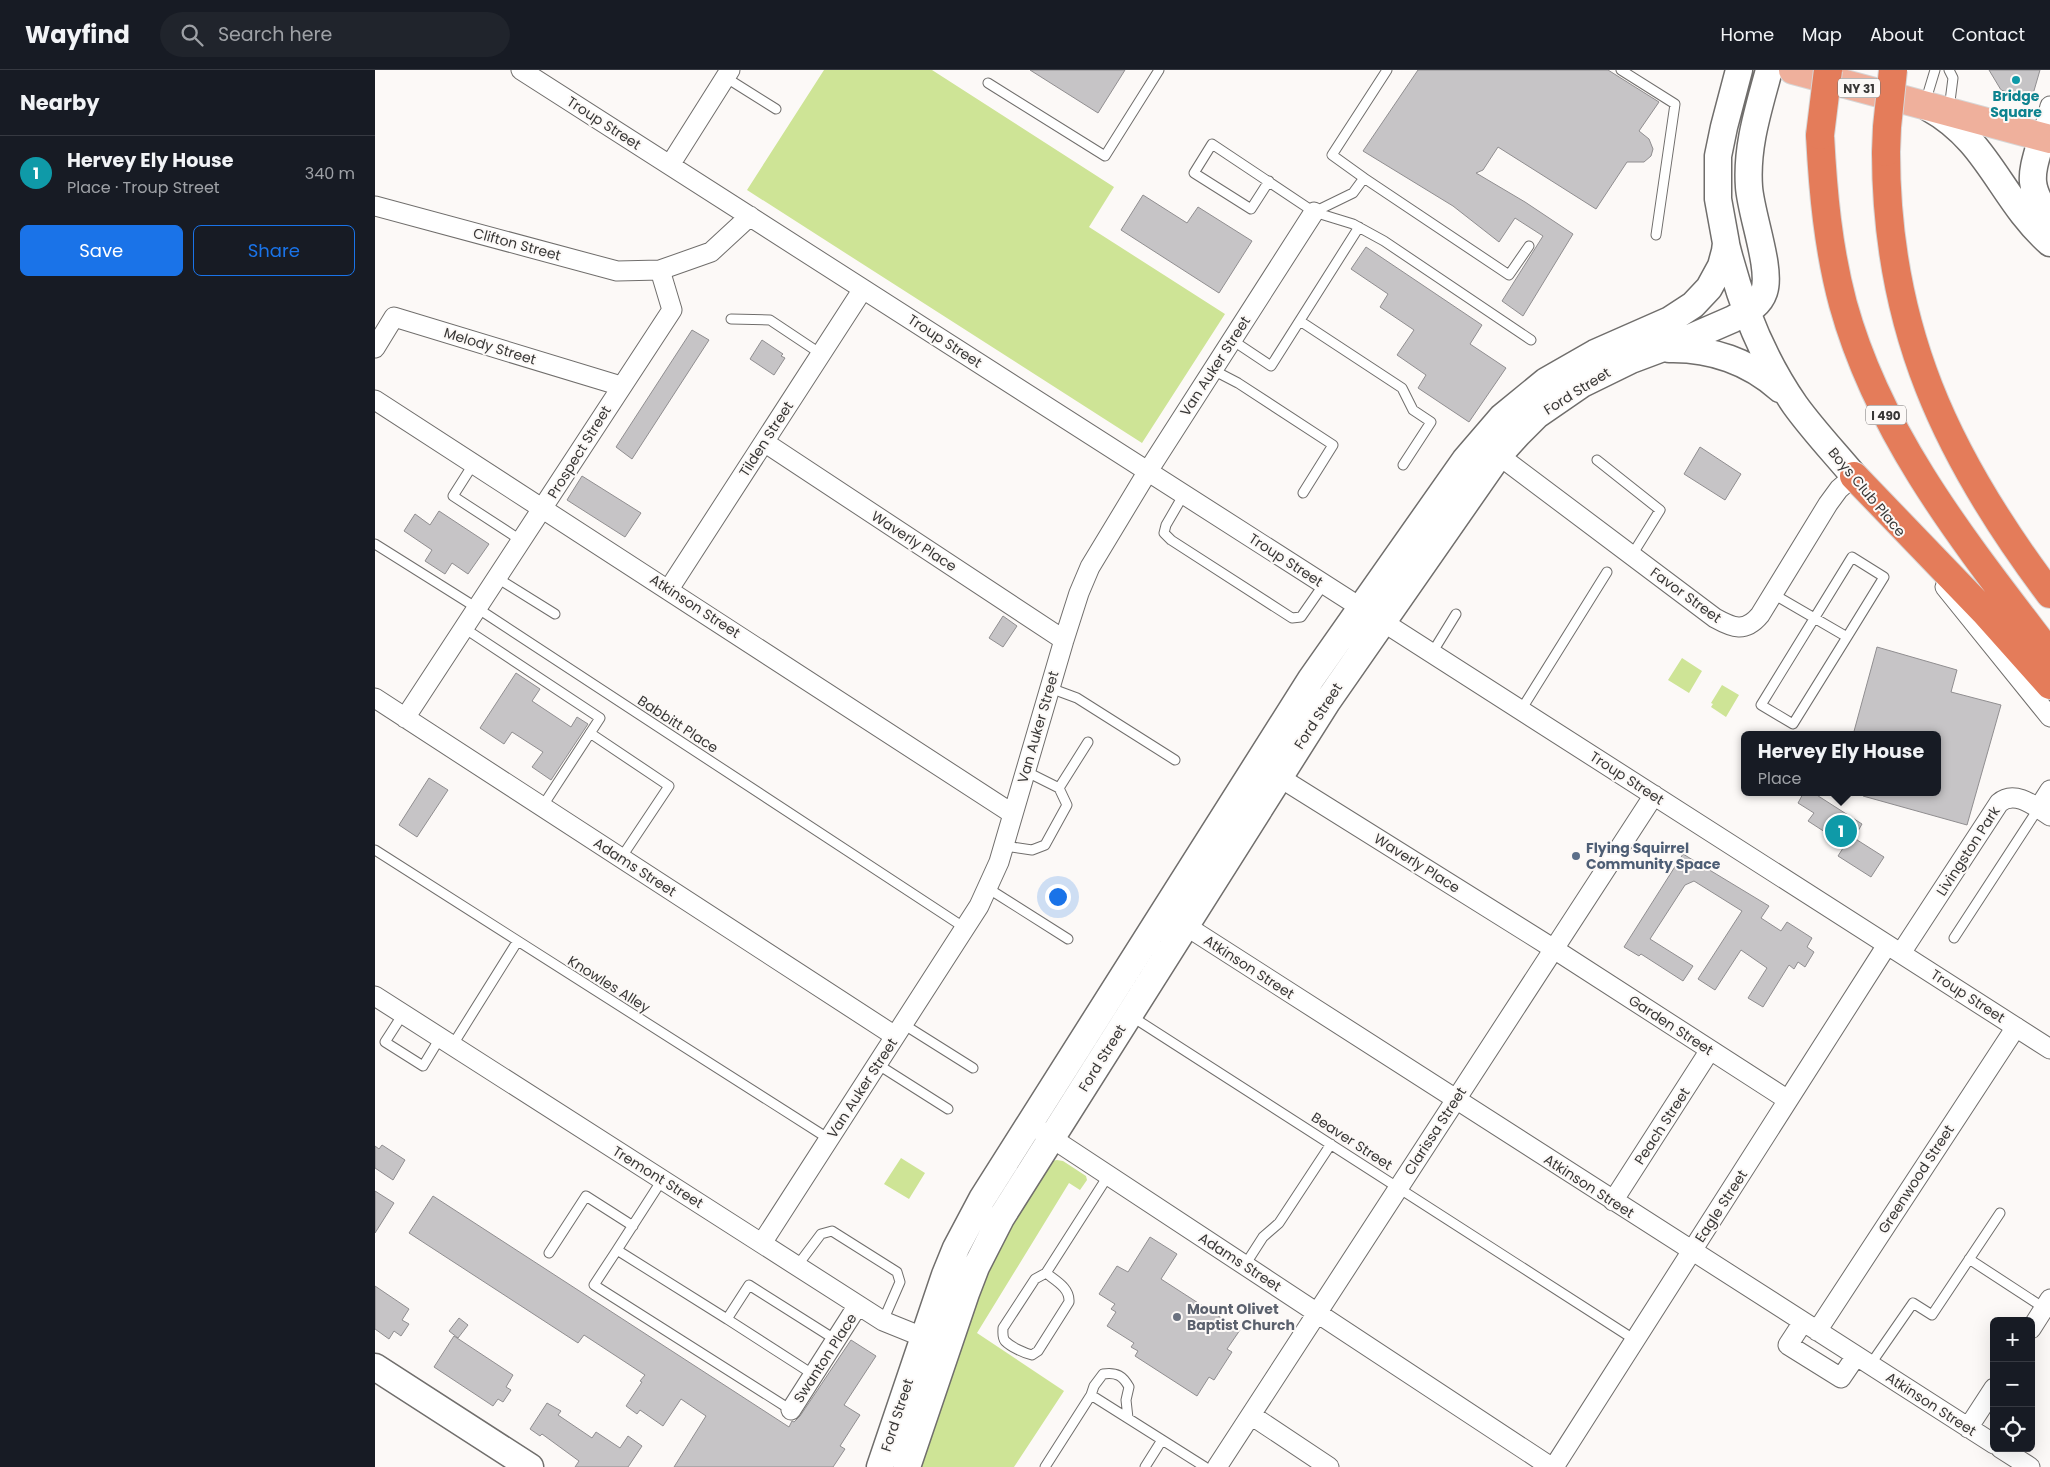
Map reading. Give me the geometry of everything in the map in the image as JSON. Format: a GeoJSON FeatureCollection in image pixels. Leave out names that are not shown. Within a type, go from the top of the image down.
{"type":"FeatureCollection","features":[{"type":"Feature","properties":{"kind":"highway","name":"I 490"},"geometry":{"type":"LineString","coordinates":[[1822,70],[1820,135],[1824,203],[1836,276],[1851,330],[1871,383],[1899,441],[1938,505],[2050,654]]}},
{"type":"Feature","properties":{"kind":"highway"},"geometry":{"type":"LineString","coordinates":[[1820,135],[1828,70]]}},
{"type":"Feature","properties":{"kind":"highway"},"geometry":{"type":"LineString","coordinates":[[1893,70],[1886,152],[1888,206],[1893,261],[1904,313],[1923,374],[1951,440],[1977,489],[2012,542],[2050,594]]}},
{"type":"Feature","properties":{"kind":"highway"},"geometry":{"type":"LineString","coordinates":[[1853,476],[1977,604],[2050,685]]}},
{"type":"Feature","properties":{"kind":"main road","name":"Ford Street"},"geometry":{"type":"LineString","coordinates":[[880,1467],[945,1274],[968,1223],[1296,703],[1371,614],[1490,448],[1502,417],[1546,381],[1595,353],[1670,320],[1693,306],[1714,281],[1721,266],[1725,243],[1718,199],[1718,156],[1723,127],[1739,70]]}},
{"type":"Feature","properties":{"kind":"main road","name":"Ford Street"},"geometry":{"type":"LineString","coordinates":[[1490,448],[1524,428],[1559,399],[1605,372],[1711,329],[1746,312],[1760,300],[1765,286],[1765,269],[1749,187],[1749,161],[1753,135],[1769,70]]}},
{"type":"Feature","properties":{"kind":"main road","name":"NY 31"},"geometry":{"type":"LineString","coordinates":[[1793,70],[2046,138]]}},
{"type":"Feature","properties":{"kind":"main road","name":"NY 31"},"geometry":{"type":"LineString","coordinates":[[1936,109],[1973,142],[2015,205],[2033,228],[2050,243]]}},
{"type":"Feature","properties":{"kind":"main road"},"geometry":{"type":"LineString","coordinates":[[2046,138],[2033,168],[2032,184],[2037,198],[2050,219]]}},
{"type":"Feature","properties":{"kind":"main road","name":"Boys Club Place"},"geometry":{"type":"LineString","coordinates":[[1725,243],[1746,312],[1766,356],[1795,404],[1853,476]]}},
{"type":"Feature","properties":{"kind":"main road"},"geometry":{"type":"LineString","coordinates":[[1656,351],[1682,349],[1715,354],[1731,359],[1747,366],[1771,381],[1795,404]]}},
{"type":"Feature","properties":{"kind":"main road","name":"Ford Street"},"geometry":{"type":"LineString","coordinates":[[907,1467],[965,1293],[988,1242],[1051,1138],[1327,702],[1371,614]]}},
{"type":"Feature","properties":{"kind":"main road"},"geometry":{"type":"LineString","coordinates":[[375,1367],[530,1467]]}},
{"type":"Feature","properties":{"kind":"street","name":"Troup Street"},"geometry":{"type":"LineString","coordinates":[[521,70],[2016,1027],[2049,1046]]}},
{"type":"Feature","properties":{"kind":"street"},"geometry":{"type":"LineString","coordinates":[[670,165],[727,74]]}},
{"type":"Feature","properties":{"kind":"street"},"geometry":{"type":"LineString","coordinates":[[2046,138],[2050,106]]}},
{"type":"Feature","properties":{"kind":"street","name":"Clifton Street"},"geometry":{"type":"LineString","coordinates":[[375,206],[617,271],[660,270]]}},
{"type":"Feature","properties":{"kind":"street","name":"Van Auker Street"},"geometry":{"type":"LineString","coordinates":[[762,1243],[966,928],[989,889],[1005,846],[1064,640],[1079,593],[1090,567],[1148,471],[1314,212]]}},
{"type":"Feature","properties":{"kind":"street"},"geometry":{"type":"LineString","coordinates":[[660,270],[711,252],[750,216]]}},
{"type":"Feature","properties":{"kind":"street","name":"Prospect Street"},"geometry":{"type":"LineString","coordinates":[[405,718],[672,310],[660,270]]}},
{"type":"Feature","properties":{"kind":"street","name":"Tilden Street"},"geometry":{"type":"LineString","coordinates":[[669,589],[863,289]]}},
{"type":"Feature","properties":{"kind":"street","name":"Melody Street"},"geometry":{"type":"LineString","coordinates":[[375,348],[394,317],[621,386]]}},
{"type":"Feature","properties":{"kind":"street","name":"Atkinson Street"},"geometry":{"type":"LineString","coordinates":[[376,402],[544,508],[1013,814]]}},
{"type":"Feature","properties":{"kind":"street","name":"Waverly Place"},"geometry":{"type":"LineString","coordinates":[[764,442],[1064,640]]}},
{"type":"Feature","properties":{"kind":"street","name":"Favor Street"},"geometry":{"type":"LineString","coordinates":[[1490,448],[1715,618],[1740,628],[1754,622],[1833,496],[1853,476]]}},
{"type":"Feature","properties":{"kind":"street","name":"Boys Club Place"},"geometry":{"type":"LineString","coordinates":[[1853,476],[2050,717]]}},
{"type":"Feature","properties":{"kind":"street","name":"Adams Street"},"geometry":{"type":"LineString","coordinates":[[375,698],[621,858],[899,1030]]}},
{"type":"Feature","properties":{"kind":"street","name":"Waverly Place"},"geometry":{"type":"LineString","coordinates":[[1279,777],[1554,949]]}},
{"type":"Feature","properties":{"kind":"street"},"geometry":{"type":"LineString","coordinates":[[2044,812],[2050,790]]}},
{"type":"Feature","properties":{"kind":"street","name":"Clarissa Street"},"geometry":{"type":"LineString","coordinates":[[1217,1467],[1654,795]]}},
{"type":"Feature","properties":{"kind":"street","name":"Livingston Park"},"geometry":{"type":"LineString","coordinates":[[1894,949],[1999,803],[2007,798],[2016,798],[2044,812]]}},
{"type":"Feature","properties":{"kind":"street","name":"Atkinson Street"},"geometry":{"type":"LineString","coordinates":[[1186,926],[1455,1101],[1990,1442]]}},
{"type":"Feature","properties":{"kind":"street","name":"Garden Street"},"geometry":{"type":"LineString","coordinates":[[1554,949],[1788,1100]]}},
{"type":"Feature","properties":{"kind":"street","name":"Eagle Street"},"geometry":{"type":"LineString","coordinates":[[1553,1467],[1788,1100],[1894,949]]}},
{"type":"Feature","properties":{"kind":"street","name":"Tremont Street"},"geometry":{"type":"LineString","coordinates":[[375,996],[883,1321],[922,1338],[947,1346]]}},
{"type":"Feature","properties":{"kind":"street","name":"Greenwood Street"},"geometry":{"type":"LineString","coordinates":[[1863,1360],[1841,1378],[1788,1345],[1810,1327],[2016,1027]]}},
{"type":"Feature","properties":{"kind":"street","name":"Peach Street"},"geometry":{"type":"LineString","coordinates":[[1613,1202],[1710,1050]]}},
{"type":"Feature","properties":{"kind":"street","name":"Adams Street"},"geometry":{"type":"LineString","coordinates":[[1029,1124],[1553,1467]]}},
{"type":"Feature","properties":{"kind":"street"},"geometry":{"type":"LineString","coordinates":[[2035,1323],[2047,1304]]}},
{"type":"Feature","properties":{"kind":"street","name":"Swanton Place"},"geometry":{"type":"LineString","coordinates":[[791,1410],[858,1305]]}},
{"type":"Feature","properties":{"kind":"street"},"geometry":{"type":"LineString","coordinates":[[1968,1428],[1990,1394]]}},
{"type":"Feature","properties":{"kind":"street"},"geometry":{"type":"LineString","coordinates":[[1251,1415],[1329,1467]]}},
{"type":"Feature","properties":{"kind":"street"},"geometry":{"type":"LineString","coordinates":[[2006,1452],[2030,1467]]}},
{"type":"Feature","properties":{"kind":"lane"},"geometry":{"type":"LineString","coordinates":[[988,83],[1105,156],[1159,70]]}},
{"type":"Feature","properties":{"kind":"lane"},"geometry":{"type":"LineString","coordinates":[[1387,70],[1332,155],[1509,274],[1529,246]]}},
{"type":"Feature","properties":{"kind":"lane"},"geometry":{"type":"LineString","coordinates":[[1621,70],[1675,104],[1657,236]]}},
{"type":"Feature","properties":{"kind":"lane"},"geometry":{"type":"LineString","coordinates":[[1935,70],[1936,109]]}},
{"type":"Feature","properties":{"kind":"lane"},"geometry":{"type":"LineString","coordinates":[[1936,109],[1953,78],[1949,70]]}},
{"type":"Feature","properties":{"kind":"lane"},"geometry":{"type":"LineString","coordinates":[[727,74],[776,109]]}},
{"type":"Feature","properties":{"kind":"lane"},"geometry":{"type":"LineString","coordinates":[[1269,181],[1251,209],[1194,173],[1212,144],[1269,181],[1314,212],[1359,227],[1385,241],[1531,340]]}},
{"type":"Feature","properties":{"kind":"lane"},"geometry":{"type":"LineString","coordinates":[[1314,212],[1353,193],[1364,178]]}},
{"type":"Feature","properties":{"kind":"lane"},"geometry":{"type":"LineString","coordinates":[[1232,340],[1271,366],[1359,227]]}},
{"type":"Feature","properties":{"kind":"lane"},"geometry":{"type":"LineString","coordinates":[[731,319],[770,320],[821,354]]}},
{"type":"Feature","properties":{"kind":"lane"},"geometry":{"type":"LineString","coordinates":[[1300,321],[1402,388],[1413,410],[1431,422],[1403,465]]}},
{"type":"Feature","properties":{"kind":"lane"},"geometry":{"type":"LineString","coordinates":[[1213,370],[1239,383],[1333,445],[1303,493]]}},
{"type":"Feature","properties":{"kind":"lane"},"geometry":{"type":"LineString","coordinates":[[1597,460],[1660,510],[1632,556]]}},
{"type":"Feature","properties":{"kind":"lane"},"geometry":{"type":"LineString","coordinates":[[474,463],[453,496],[522,540]]}},
{"type":"Feature","properties":{"kind":"lane"},"geometry":{"type":"LineString","coordinates":[[1184,494],[1166,525],[1164,533],[1171,540],[1276,608],[1292,618],[1301,617],[1324,584]]}},
{"type":"Feature","properties":{"kind":"lane","name":"Babbitt Place"},"geometry":{"type":"LineString","coordinates":[[375,544],[477,608],[966,928]]}},
{"type":"Feature","properties":{"kind":"lane"},"geometry":{"type":"LineString","coordinates":[[1852,557],[1884,577],[1847,637],[1793,724],[1761,705],[1852,557]]}},
{"type":"Feature","properties":{"kind":"lane"},"geometry":{"type":"LineString","coordinates":[[1521,710],[1607,572]]}},
{"type":"Feature","properties":{"kind":"lane"},"geometry":{"type":"LineString","coordinates":[[497,578],[555,614]]}},
{"type":"Feature","properties":{"kind":"lane"},"geometry":{"type":"LineString","coordinates":[[1773,594],[1847,637]]}},
{"type":"Feature","properties":{"kind":"lane"},"geometry":{"type":"LineString","coordinates":[[1432,653],[1456,614]]}},
{"type":"Feature","properties":{"kind":"lane"},"geometry":{"type":"LineString","coordinates":[[464,628],[600,718],[541,807]]}},
{"type":"Feature","properties":{"kind":"lane"},"geometry":{"type":"LineString","coordinates":[[1050,688],[1077,698],[1175,760]]}},
{"type":"Feature","properties":{"kind":"lane"},"geometry":{"type":"LineString","coordinates":[[590,733],[669,786],[621,858]]}},
{"type":"Feature","properties":{"kind":"lane"},"geometry":{"type":"LineString","coordinates":[[1059,788],[1088,742]]}},
{"type":"Feature","properties":{"kind":"lane"},"geometry":{"type":"LineString","coordinates":[[1005,846],[1032,850],[1045,845],[1067,805],[1059,788],[1025,771]]}},
{"type":"Feature","properties":{"kind":"lane"},"geometry":{"type":"LineString","coordinates":[[1954,938],[2044,812]]}},
{"type":"Feature","properties":{"kind":"lane","name":"Knowles Alley"},"geometry":{"type":"LineString","coordinates":[[375,850],[829,1139]]}},
{"type":"Feature","properties":{"kind":"lane"},"geometry":{"type":"LineString","coordinates":[[989,889],[1068,939]]}},
{"type":"Feature","properties":{"kind":"lane"},"geometry":{"type":"LineString","coordinates":[[403,1014],[385,1042],[423,1066],[446,1042],[517,942]]}},
{"type":"Feature","properties":{"kind":"lane","name":"Beaver Street"},"geometry":{"type":"LineString","coordinates":[[1130,1015],[1635,1340]]}},
{"type":"Feature","properties":{"kind":"lane"},"geometry":{"type":"LineString","coordinates":[[899,1030],[973,1068]]}},
{"type":"Feature","properties":{"kind":"lane"},"geometry":{"type":"LineString","coordinates":[[877,1064],[947,1109]]}},
{"type":"Feature","properties":{"kind":"lane"},"geometry":{"type":"LineString","coordinates":[[1245,1265],[1263,1237],[1279,1224],[1331,1144]]}},
{"type":"Feature","properties":{"kind":"lane"},"geometry":{"type":"LineString","coordinates":[[1046,1273],[1066,1289],[1070,1296],[1069,1302],[1038,1351],[1032,1355],[1025,1354],[1005,1341],[1003,1328],[1035,1279],[1046,1273],[1108,1176]]}},
{"type":"Feature","properties":{"kind":"lane"},"geometry":{"type":"LineString","coordinates":[[662,1180],[594,1285],[791,1410]]}},
{"type":"Feature","properties":{"kind":"lane"},"geometry":{"type":"LineString","coordinates":[[549,1253],[586,1196],[633,1226]]}},
{"type":"Feature","properties":{"kind":"lane"},"geometry":{"type":"LineString","coordinates":[[1863,1360],[1913,1302],[1931,1315],[2000,1213]]}},
{"type":"Feature","properties":{"kind":"lane"},"geometry":{"type":"LineString","coordinates":[[797,1266],[821,1234],[832,1231],[897,1272],[901,1282],[883,1321]]}},
{"type":"Feature","properties":{"kind":"lane"},"geometry":{"type":"LineString","coordinates":[[617,1250],[814,1375]]}},
{"type":"Feature","properties":{"kind":"lane"},"geometry":{"type":"LineString","coordinates":[[1969,1259],[2047,1304]]}},
{"type":"Feature","properties":{"kind":"lane"},"geometry":{"type":"LineString","coordinates":[[727,1319],[749,1285],[836,1340]]}},
{"type":"Feature","properties":{"kind":"lane"},"geometry":{"type":"LineString","coordinates":[[1045,1467],[1103,1374],[1118,1374],[1124,1378],[1129,1388],[1126,1400],[1128,1418]]}},
{"type":"Feature","properties":{"kind":"lane"},"geometry":{"type":"LineString","coordinates":[[1091,1395],[1205,1467]]}},
{"type":"Feature","properties":{"kind":"lane"},"geometry":{"type":"LineString","coordinates":[[1145,1467],[1163,1440]]}},
{"type":"Feature","properties":{"kind":"green space"},"geometry":{"type":"Polygon","coordinates":[[[824,70],[932,70],[1114,187],[1089,227],[1225,314],[1142,443],[747,190],[824,70]]]}},
{"type":"Feature","properties":{"kind":"green space"},"geometry":{"type":"Polygon","coordinates":[[[1682,658],[1702,671],[1689,693],[1668,680],[1682,658]]]}},
{"type":"Feature","properties":{"kind":"green space"},"geometry":{"type":"Polygon","coordinates":[[[1722,685],[1739,695],[1726,717],[1711,707],[1713,704],[1711,703],[1722,685]]]}},
{"type":"Feature","properties":{"kind":"green space"},"geometry":{"type":"Polygon","coordinates":[[[901,1158],[925,1173],[909,1199],[884,1184],[901,1158]]]}},
{"type":"Feature","properties":{"kind":"green space"},"geometry":{"type":"Polygon","coordinates":[[[1052,1161],[1063,1161],[1086,1176],[1087,1180],[1080,1190],[1069,1183],[977,1333],[1064,1391],[1014,1467],[917,1467],[991,1256],[1052,1161]]]}},
{"type":"Feature","properties":{"kind":"building"},"geometry":{"type":"Polygon","coordinates":[[[1030,70],[1125,70],[1098,113],[1030,70]]]}},
{"type":"Feature","properties":{"kind":"building"},"geometry":{"type":"Polygon","coordinates":[[[1418,70],[1608,70],[1659,102],[1639,131],[1649,139],[1653,149],[1651,156],[1644,162],[1627,162],[1596,209],[1498,147],[1483,170],[1476,173],[1525,202],[1573,234],[1523,316],[1502,301],[1543,236],[1515,218],[1499,242],[1453,206],[1363,151],[1418,70]]]}},
{"type":"Feature","properties":{"kind":"building","name":"Bridge Square"},"geometry":{"type":"Polygon","coordinates":[[[1989,70],[2040,70],[2031,101],[2001,90],[1989,70]]]}},
{"type":"Feature","properties":{"kind":"building"},"geometry":{"type":"Polygon","coordinates":[[[1143,195],[1187,223],[1198,207],[1252,241],[1219,293],[1121,230],[1143,195]]]}},
{"type":"Feature","properties":{"kind":"building"},"geometry":{"type":"Polygon","coordinates":[[[1366,247],[1482,325],[1470,344],[1506,368],[1469,422],[1418,388],[1426,375],[1397,355],[1414,330],[1380,307],[1388,294],[1351,269],[1366,247]]]}},
{"type":"Feature","properties":{"kind":"building"},"geometry":{"type":"Polygon","coordinates":[[[692,330],[709,340],[632,459],[616,447],[692,330]]]}},
{"type":"Feature","properties":{"kind":"building"},"geometry":{"type":"Polygon","coordinates":[[[762,340],[783,354],[781,356],[785,358],[774,375],[750,359],[762,340]]]}},
{"type":"Feature","properties":{"kind":"building"},"geometry":{"type":"Polygon","coordinates":[[[1700,447],[1741,474],[1725,500],[1684,474],[1700,447]]]}},
{"type":"Feature","properties":{"kind":"building"},"geometry":{"type":"Polygon","coordinates":[[[582,476],[641,513],[625,537],[567,500],[582,476]]]}},
{"type":"Feature","properties":{"kind":"building"},"geometry":{"type":"Polygon","coordinates":[[[439,511],[489,544],[468,574],[452,563],[445,574],[425,561],[432,550],[404,531],[415,514],[430,525],[439,511]]]}},
{"type":"Feature","properties":{"kind":"building"},"geometry":{"type":"Polygon","coordinates":[[[1003,616],[1017,626],[1003,647],[989,638],[1003,616]]]}},
{"type":"Feature","properties":{"kind":"building"},"geometry":{"type":"Polygon","coordinates":[[[1877,647],[1957,670],[1951,692],[2001,705],[1967,825],[1863,796],[1941,796],[1941,731],[1854,731],[1877,647]]]}},
{"type":"Feature","properties":{"kind":"building"},"geometry":{"type":"Polygon","coordinates":[[[516,673],[540,689],[532,701],[571,727],[577,717],[588,724],[551,780],[532,767],[543,752],[512,732],[504,744],[480,728],[516,673]]]}},
{"type":"Feature","properties":{"kind":"building"},"geometry":{"type":"Polygon","coordinates":[[[429,778],[448,790],[417,837],[399,825],[429,778]]]}},
{"type":"Feature","properties":{"kind":"building"},"geometry":{"type":"Polygon","coordinates":[[[1802,796],[1818,796],[1862,824],[1854,838],[1884,857],[1871,877],[1838,856],[1845,845],[1808,821],[1814,813],[1798,803],[1802,796]]]}},
{"type":"Feature","properties":{"kind":"building"},"geometry":{"type":"Polygon","coordinates":[[[1683,854],[1769,906],[1761,918],[1781,931],[1787,922],[1812,938],[1807,947],[1814,952],[1805,967],[1798,962],[1794,969],[1789,965],[1763,1007],[1748,998],[1767,968],[1741,950],[1715,990],[1698,979],[1742,911],[1694,881],[1685,885],[1650,939],[1693,966],[1683,981],[1641,954],[1639,956],[1624,947],[1683,854]]]}},
{"type":"Feature","properties":{"kind":"building"},"geometry":{"type":"Polygon","coordinates":[[[382,1145],[405,1160],[393,1180],[375,1168],[375,1146],[379,1149],[382,1145]]]}},
{"type":"Feature","properties":{"kind":"building"},"geometry":{"type":"Polygon","coordinates":[[[375,1191],[394,1203],[375,1233],[375,1191]]]}},
{"type":"Feature","properties":{"kind":"building"},"geometry":{"type":"Polygon","coordinates":[[[433,1196],[789,1427],[792,1421],[794,1422],[800,1416],[851,1340],[876,1356],[844,1405],[860,1415],[840,1446],[845,1449],[833,1467],[674,1467],[706,1416],[681,1399],[663,1426],[640,1410],[637,1414],[626,1406],[645,1375],[584,1335],[578,1343],[409,1233],[433,1196]]]}},
{"type":"Feature","properties":{"kind":"building","name":"Mount Olivet Baptist Church"},"geometry":{"type":"Polygon","coordinates":[[[1150,1237],[1177,1254],[1161,1279],[1240,1330],[1227,1349],[1232,1352],[1214,1380],[1209,1377],[1197,1396],[1135,1356],[1138,1351],[1131,1347],[1134,1343],[1107,1326],[1116,1312],[1111,1309],[1115,1304],[1099,1294],[1117,1266],[1128,1272],[1150,1237]]]}},
{"type":"Feature","properties":{"kind":"building"},"geometry":{"type":"Polygon","coordinates":[[[375,1286],[409,1309],[402,1320],[409,1324],[401,1336],[394,1331],[389,1339],[375,1329],[375,1286]]]}},
{"type":"Feature","properties":{"kind":"building"},"geometry":{"type":"Polygon","coordinates":[[[459,1318],[468,1325],[458,1338],[449,1331],[459,1318]]]}},
{"type":"Feature","properties":{"kind":"building"},"geometry":{"type":"Polygon","coordinates":[[[454,1336],[513,1375],[506,1387],[511,1390],[503,1402],[498,1399],[493,1406],[434,1367],[454,1336]]]}},
{"type":"Feature","properties":{"kind":"building"},"geometry":{"type":"Polygon","coordinates":[[[547,1403],[561,1411],[558,1415],[592,1438],[596,1432],[620,1448],[628,1436],[642,1446],[628,1467],[575,1467],[579,1461],[542,1434],[540,1436],[530,1429],[547,1403]]]}},
{"type":"Feature","properties":{"kind":"place","name":"Bridge Square"},"geometry":{"type":"Point","coordinates":[2016,80]}},
{"type":"Feature","properties":{"kind":"place","name":"Hervey Ely House"},"geometry":{"type":"Point","coordinates":[1841,831]}},
{"type":"Feature","properties":{"kind":"place","name":"Flying Squirrel Community Space"},"geometry":{"type":"Point","coordinates":[1576,856]}},
{"type":"Feature","properties":{"kind":"place","name":"Mount Olivet Baptist Church"},"geometry":{"type":"Point","coordinates":[1177,1317]}}]}
